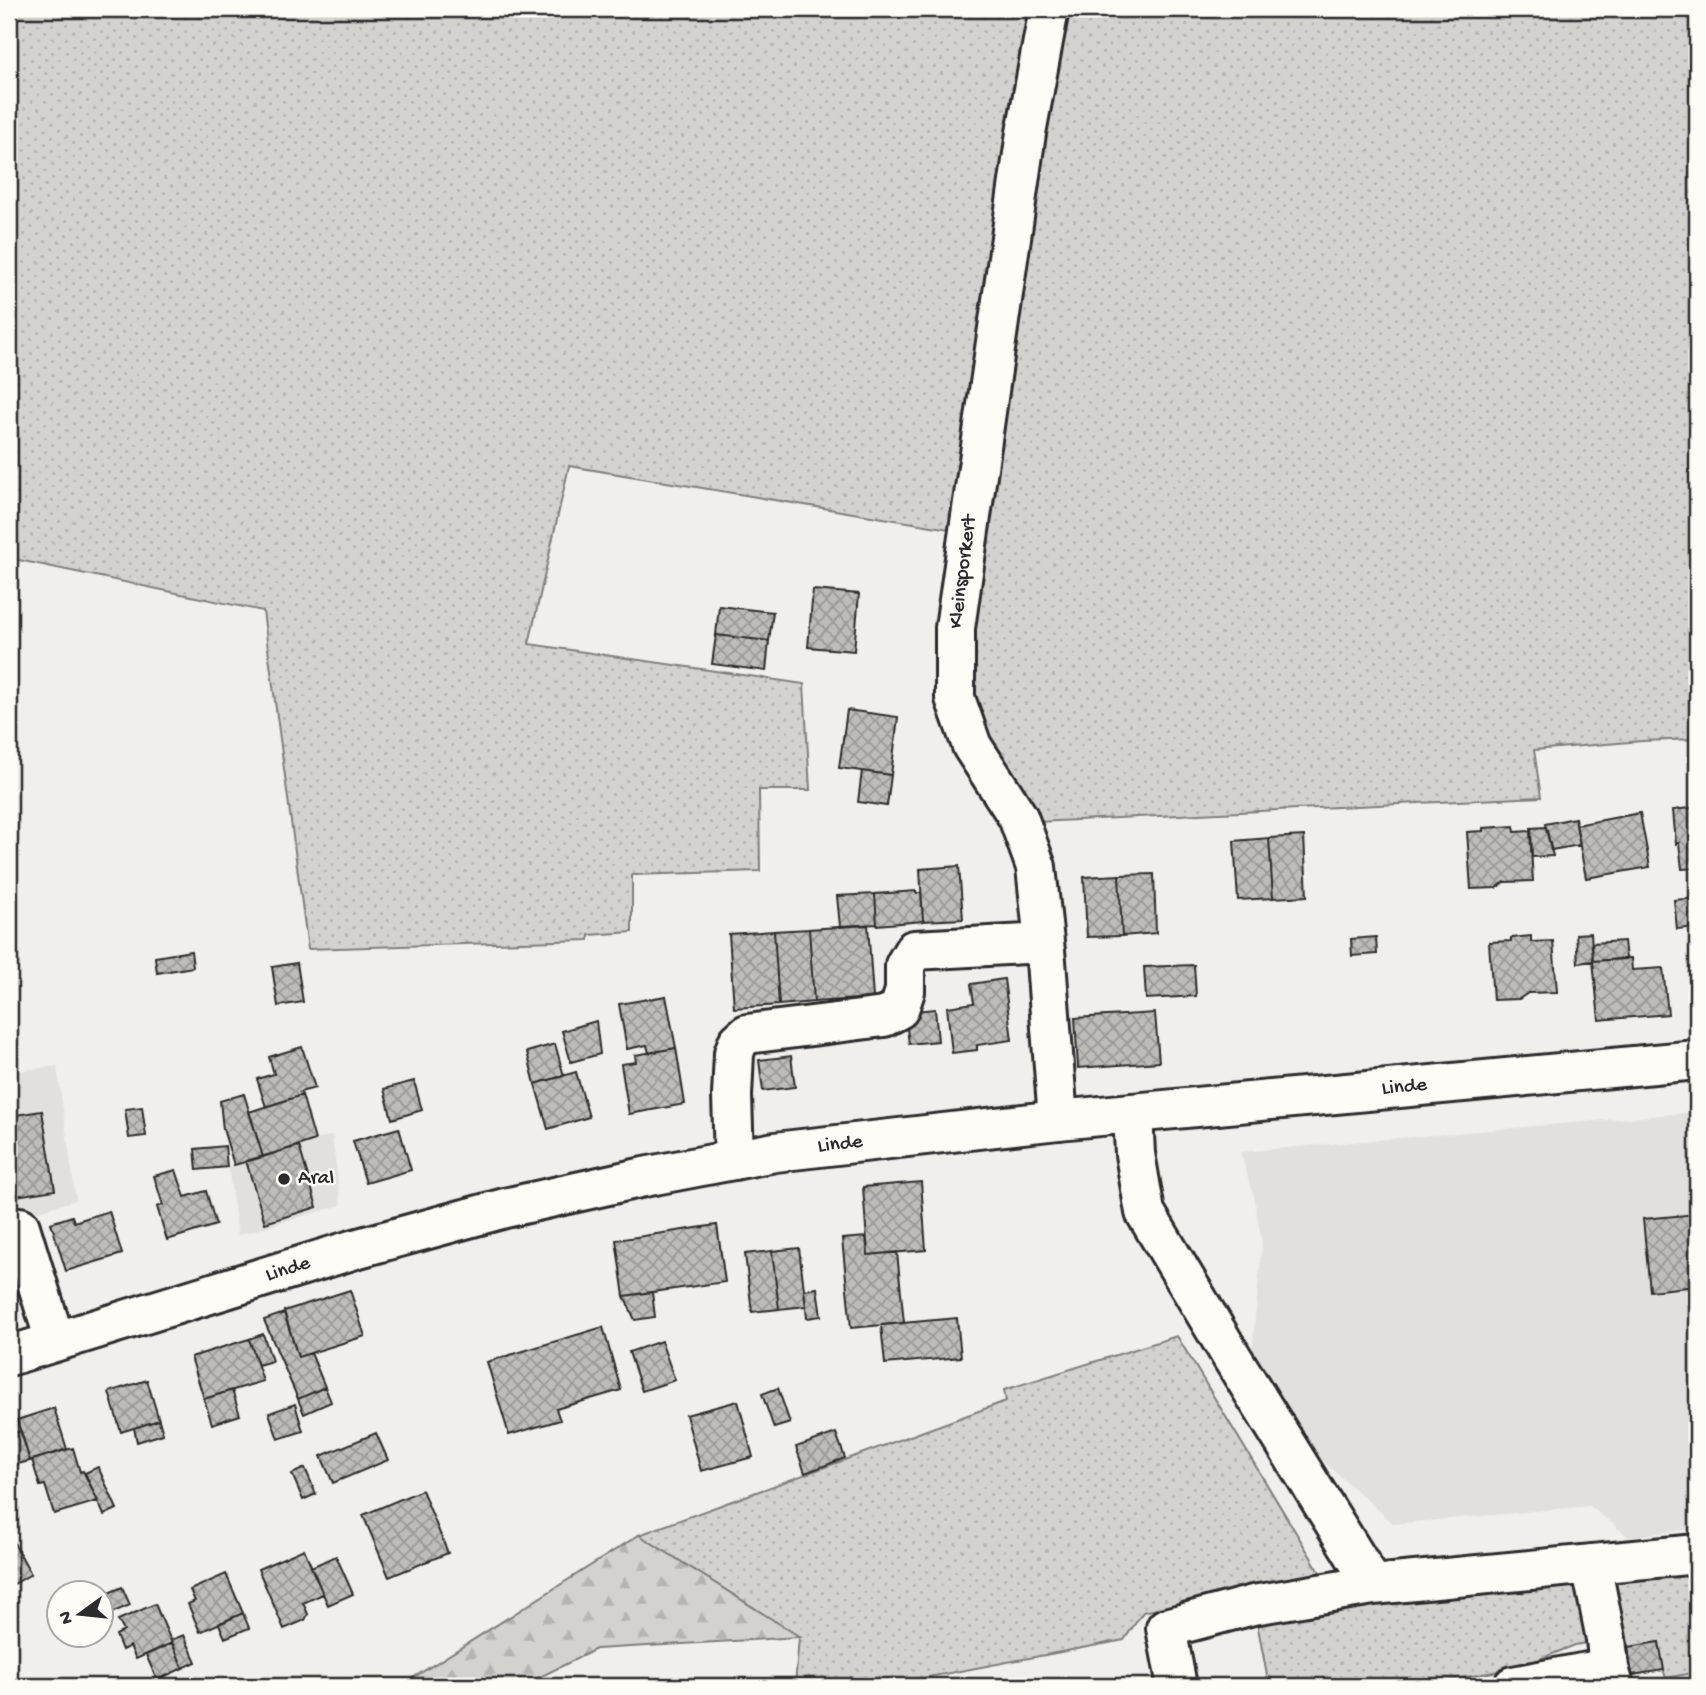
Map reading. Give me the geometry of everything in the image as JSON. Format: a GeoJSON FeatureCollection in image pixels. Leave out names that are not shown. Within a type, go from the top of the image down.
{"type":"FeatureCollection","features":[{"type":"Feature","properties":{"kind":"main road","name":"Kleinsporkert"},"geometry":{"type":"LineString","coordinates":[[1049,9],[1026,133],[955,628],[955,698],[972,746],[1018,817],[1036,867],[1058,1120]]}},
{"type":"Feature","properties":{"kind":"main road"},"geometry":{"type":"LineString","coordinates":[[734,1160],[734,1053],[738,1042],[747,1034],[884,1017],[899,1009],[905,991],[905,965],[914,950],[1044,943]]}},
{"type":"Feature","properties":{"kind":"main road","name":"Linde"},"geometry":{"type":"LineString","coordinates":[[9,1356],[343,1253],[505,1208],[644,1177],[775,1152],[1058,1120],[1697,1060]]}},
{"type":"Feature","properties":{"kind":"main road"},"geometry":{"type":"LineString","coordinates":[[1133,1113],[1135,1154],[1145,1212],[1373,1585]]}},
{"type":"Feature","properties":{"kind":"main road"},"geometry":{"type":"LineString","coordinates":[[9,1229],[20,1227],[55,1341]]}},
{"type":"Feature","properties":{"kind":"main road"},"geometry":{"type":"LineString","coordinates":[[1177,1686],[1166,1628],[1253,1605],[1373,1585],[1697,1554]]}},
{"type":"Feature","properties":{"kind":"main road"},"geometry":{"type":"LineString","coordinates":[[1513,1686],[1612,1677],[1591,1564]]}},
{"type":"Feature","properties":{"kind":"shaded area"},"geometry":{"type":"Polygon","coordinates":[[[9,1013],[18,1071],[57,1066],[76,1200],[25,1215],[47,1289],[20,1298],[22,1285],[9,1289],[9,1013]]]}},
{"type":"Feature","properties":{"kind":"shaded area"},"geometry":{"type":"Polygon","coordinates":[[[1697,1112],[1697,1528],[1629,1537],[1590,1506],[1394,1524],[1291,1433],[1252,1352],[1262,1244],[1254,1196],[1240,1152],[1697,1112]]]}},
{"type":"Feature","properties":{"kind":"shaded area","name":"Aral"},"geometry":{"type":"Polygon","coordinates":[[[332,1135],[341,1205],[238,1235],[228,1166],[332,1135]]]}},
{"type":"Feature","properties":{"kind":"green space"},"geometry":{"type":"Polygon","coordinates":[[[9,9],[1697,9],[1697,739],[1534,750],[1541,797],[1037,822],[996,752],[978,705],[974,682],[974,632],[986,535],[569,466],[529,644],[804,684],[810,790],[759,790],[760,871],[632,875],[632,932],[589,935],[589,940],[308,949],[263,611],[9,558],[9,9]]]}},
{"type":"Feature","properties":{"kind":"green space"},"geometry":{"type":"Polygon","coordinates":[[[1177,1336],[1324,1579],[1143,1612],[1124,1640],[881,1686],[795,1686],[799,1637],[639,1535],[1006,1401],[1004,1390],[1177,1336]]]}},
{"type":"Feature","properties":{"kind":"green space"},"geometry":{"type":"Polygon","coordinates":[[[639,1535],[800,1637],[596,1649],[522,1686],[400,1686],[639,1535]]]}},
{"type":"Feature","properties":{"kind":"green space"},"geometry":{"type":"Polygon","coordinates":[[[1697,1564],[1697,1672],[1666,1678],[1663,1669],[1633,1675],[1626,1636],[1575,1645],[1520,1667],[1419,1686],[1269,1686],[1256,1617],[1697,1564]]]}},
{"type":"Feature","properties":{"kind":"building"},"geometry":{"type":"Polygon","coordinates":[[[813,590],[859,594],[854,651],[808,647],[813,590]]]}},
{"type":"Feature","properties":{"kind":"building"},"geometry":{"type":"Polygon","coordinates":[[[719,606],[773,612],[769,641],[716,635],[719,606]]]}},
{"type":"Feature","properties":{"kind":"building"},"geometry":{"type":"Polygon","coordinates":[[[716,635],[769,641],[766,671],[712,664],[716,635]]]}},
{"type":"Feature","properties":{"kind":"building"},"geometry":{"type":"Polygon","coordinates":[[[847,710],[898,717],[891,775],[839,768],[847,710]]]}},
{"type":"Feature","properties":{"kind":"building"},"geometry":{"type":"Polygon","coordinates":[[[862,771],[891,775],[887,806],[858,802],[862,771]]]}},
{"type":"Feature","properties":{"kind":"building"},"geometry":{"type":"Polygon","coordinates":[[[1697,807],[1697,868],[1682,869],[1679,843],[1676,844],[1673,810],[1697,807]]]}},
{"type":"Feature","properties":{"kind":"building"},"geometry":{"type":"Polygon","coordinates":[[[1640,813],[1650,867],[1586,878],[1576,825],[1640,813]]]}},
{"type":"Feature","properties":{"kind":"building"},"geometry":{"type":"Polygon","coordinates":[[[1575,818],[1580,845],[1551,850],[1545,824],[1575,818]]]}},
{"type":"Feature","properties":{"kind":"building"},"geometry":{"type":"Polygon","coordinates":[[[1514,826],[1515,832],[1530,831],[1533,881],[1505,882],[1496,888],[1471,889],[1467,832],[1514,826]]]}},
{"type":"Feature","properties":{"kind":"building"},"geometry":{"type":"Polygon","coordinates":[[[1546,827],[1553,856],[1532,857],[1531,828],[1546,827]]]}},
{"type":"Feature","properties":{"kind":"building"},"geometry":{"type":"Polygon","coordinates":[[[1304,836],[1307,896],[1273,898],[1269,838],[1304,836]]]}},
{"type":"Feature","properties":{"kind":"building"},"geometry":{"type":"Polygon","coordinates":[[[1269,838],[1273,898],[1238,900],[1234,841],[1269,838]]]}},
{"type":"Feature","properties":{"kind":"building"},"geometry":{"type":"Polygon","coordinates":[[[959,866],[963,919],[923,921],[920,869],[959,866]]]}},
{"type":"Feature","properties":{"kind":"building"},"geometry":{"type":"Polygon","coordinates":[[[1154,874],[1156,933],[1122,936],[1119,875],[1154,874]]]}},
{"type":"Feature","properties":{"kind":"building"},"geometry":{"type":"Polygon","coordinates":[[[1119,875],[1122,936],[1087,937],[1084,877],[1119,875]]]}},
{"type":"Feature","properties":{"kind":"building"},"geometry":{"type":"Polygon","coordinates":[[[916,891],[921,893],[923,921],[877,925],[875,894],[916,891]]]}},
{"type":"Feature","properties":{"kind":"building"},"geometry":{"type":"Polygon","coordinates":[[[875,894],[877,924],[840,926],[837,896],[875,894]]]}},
{"type":"Feature","properties":{"kind":"building"},"geometry":{"type":"Polygon","coordinates":[[[1697,898],[1697,927],[1677,929],[1674,900],[1697,898]]]}},
{"type":"Feature","properties":{"kind":"building"},"geometry":{"type":"Polygon","coordinates":[[[868,925],[873,998],[814,1002],[809,929],[868,925]]]}},
{"type":"Feature","properties":{"kind":"building"},"geometry":{"type":"Polygon","coordinates":[[[809,929],[814,1002],[779,1005],[774,931],[809,929]]]}},
{"type":"Feature","properties":{"kind":"building"},"geometry":{"type":"Polygon","coordinates":[[[774,931],[779,1005],[734,1008],[729,934],[774,931]]]}},
{"type":"Feature","properties":{"kind":"building"},"geometry":{"type":"Polygon","coordinates":[[[1591,933],[1593,961],[1578,963],[1576,934],[1591,933]]]}},
{"type":"Feature","properties":{"kind":"building"},"geometry":{"type":"Polygon","coordinates":[[[1531,936],[1531,942],[1553,941],[1557,992],[1528,993],[1519,999],[1493,1000],[1489,942],[1511,941],[1511,938],[1531,936]]]}},
{"type":"Feature","properties":{"kind":"building"},"geometry":{"type":"Polygon","coordinates":[[[1376,937],[1377,954],[1352,956],[1351,939],[1376,937]]]}},
{"type":"Feature","properties":{"kind":"building"},"geometry":{"type":"Polygon","coordinates":[[[1624,941],[1626,959],[1593,961],[1592,943],[1624,941]]]}},
{"type":"Feature","properties":{"kind":"building"},"geometry":{"type":"Polygon","coordinates":[[[191,951],[193,967],[157,973],[155,957],[191,951]]]}},
{"type":"Feature","properties":{"kind":"building"},"geometry":{"type":"Polygon","coordinates":[[[1631,958],[1632,970],[1663,968],[1668,1014],[1599,1020],[1593,961],[1631,958]]]}},
{"type":"Feature","properties":{"kind":"building"},"geometry":{"type":"Polygon","coordinates":[[[297,963],[303,1002],[278,1006],[272,967],[297,963]]]}},
{"type":"Feature","properties":{"kind":"building"},"geometry":{"type":"Polygon","coordinates":[[[1194,965],[1196,996],[1146,999],[1144,967],[1194,965]]]}},
{"type":"Feature","properties":{"kind":"building"},"geometry":{"type":"Polygon","coordinates":[[[1004,979],[1012,1040],[977,1045],[977,1050],[952,1053],[947,1007],[974,1003],[971,984],[1004,979]]]}},
{"type":"Feature","properties":{"kind":"building"},"geometry":{"type":"Polygon","coordinates":[[[666,996],[676,1048],[649,1053],[647,1045],[627,1049],[619,1004],[666,996]]]}},
{"type":"Feature","properties":{"kind":"building"},"geometry":{"type":"Polygon","coordinates":[[[935,1009],[938,1041],[909,1044],[905,1012],[935,1009]]]}},
{"type":"Feature","properties":{"kind":"building"},"geometry":{"type":"Polygon","coordinates":[[[1155,1013],[1159,1062],[1078,1068],[1075,1018],[1155,1013]]]}},
{"type":"Feature","properties":{"kind":"building"},"geometry":{"type":"Polygon","coordinates":[[[596,1021],[600,1054],[571,1062],[562,1031],[596,1021]]]}},
{"type":"Feature","properties":{"kind":"building"},"geometry":{"type":"Polygon","coordinates":[[[555,1044],[564,1076],[535,1084],[527,1052],[555,1044]]]}},
{"type":"Feature","properties":{"kind":"building"},"geometry":{"type":"Polygon","coordinates":[[[302,1047],[315,1088],[266,1107],[257,1079],[274,1074],[269,1057],[302,1047]]]}},
{"type":"Feature","properties":{"kind":"building"},"geometry":{"type":"Polygon","coordinates":[[[676,1048],[685,1104],[629,1114],[621,1064],[636,1062],[635,1055],[676,1048]]]}},
{"type":"Feature","properties":{"kind":"building"},"geometry":{"type":"Polygon","coordinates":[[[791,1056],[795,1087],[763,1091],[759,1060],[791,1056]]]}},
{"type":"Feature","properties":{"kind":"building"},"geometry":{"type":"Polygon","coordinates":[[[576,1072],[589,1117],[548,1129],[535,1084],[576,1072]]]}},
{"type":"Feature","properties":{"kind":"building"},"geometry":{"type":"Polygon","coordinates":[[[414,1081],[422,1110],[392,1119],[384,1089],[414,1081]]]}},
{"type":"Feature","properties":{"kind":"building"},"geometry":{"type":"Polygon","coordinates":[[[244,1094],[263,1157],[234,1165],[223,1129],[220,1101],[244,1094]]]}},
{"type":"Feature","properties":{"kind":"building"},"geometry":{"type":"Polygon","coordinates":[[[302,1095],[315,1140],[263,1157],[249,1112],[302,1095]]]}},
{"type":"Feature","properties":{"kind":"building"},"geometry":{"type":"Polygon","coordinates":[[[142,1107],[146,1136],[129,1138],[125,1109],[142,1107]]]}},
{"type":"Feature","properties":{"kind":"building"},"geometry":{"type":"Polygon","coordinates":[[[42,1111],[55,1190],[9,1197],[9,1116],[42,1111]]]}},
{"type":"Feature","properties":{"kind":"building"},"geometry":{"type":"Polygon","coordinates":[[[399,1128],[411,1170],[366,1183],[353,1141],[399,1128]]]}},
{"type":"Feature","properties":{"kind":"building"},"geometry":{"type":"Polygon","coordinates":[[[225,1146],[227,1167],[197,1170],[195,1149],[225,1146]]]}},
{"type":"Feature","properties":{"kind":"building"},"geometry":{"type":"Polygon","coordinates":[[[299,1146],[317,1207],[265,1223],[246,1161],[299,1146]]]}},
{"type":"Feature","properties":{"kind":"building"},"geometry":{"type":"Polygon","coordinates":[[[176,1170],[185,1197],[206,1191],[216,1225],[167,1240],[157,1207],[163,1205],[154,1176],[176,1170]]]}},
{"type":"Feature","properties":{"kind":"building"},"geometry":{"type":"Polygon","coordinates":[[[921,1182],[926,1250],[868,1255],[863,1187],[921,1182]]]}},
{"type":"Feature","properties":{"kind":"building"},"geometry":{"type":"Polygon","coordinates":[[[109,1211],[122,1254],[66,1271],[51,1223],[72,1216],[74,1222],[109,1211]]]}},
{"type":"Feature","properties":{"kind":"building"},"geometry":{"type":"Polygon","coordinates":[[[1697,1214],[1697,1286],[1650,1291],[1643,1219],[1697,1214]]]}},
{"type":"Feature","properties":{"kind":"building"},"geometry":{"type":"Polygon","coordinates":[[[717,1225],[725,1282],[624,1296],[616,1240],[717,1225]]]}},
{"type":"Feature","properties":{"kind":"building"},"geometry":{"type":"Polygon","coordinates":[[[866,1237],[868,1255],[897,1252],[904,1323],[851,1328],[842,1239],[866,1237]]]}},
{"type":"Feature","properties":{"kind":"building"},"geometry":{"type":"Polygon","coordinates":[[[799,1248],[806,1306],[779,1309],[772,1251],[799,1248]]]}},
{"type":"Feature","properties":{"kind":"building"},"geometry":{"type":"Polygon","coordinates":[[[772,1251],[779,1309],[752,1312],[745,1254],[772,1251]]]}},
{"type":"Feature","properties":{"kind":"building"},"geometry":{"type":"Polygon","coordinates":[[[817,1288],[821,1316],[807,1318],[804,1290],[817,1288]]]}},
{"type":"Feature","properties":{"kind":"building"},"geometry":{"type":"Polygon","coordinates":[[[350,1290],[365,1336],[298,1357],[284,1311],[350,1290]]]}},
{"type":"Feature","properties":{"kind":"building"},"geometry":{"type":"Polygon","coordinates":[[[652,1292],[655,1317],[635,1320],[624,1296],[652,1292]]]}},
{"type":"Feature","properties":{"kind":"building"},"geometry":{"type":"Polygon","coordinates":[[[284,1313],[298,1357],[311,1353],[325,1387],[298,1399],[264,1320],[284,1313]]]}},
{"type":"Feature","properties":{"kind":"building"},"geometry":{"type":"Polygon","coordinates":[[[957,1318],[961,1357],[885,1364],[881,1325],[957,1318]]]}},
{"type":"Feature","properties":{"kind":"building"},"geometry":{"type":"Polygon","coordinates":[[[603,1327],[621,1390],[556,1409],[560,1420],[509,1435],[487,1362],[603,1327]]]}},
{"type":"Feature","properties":{"kind":"building"},"geometry":{"type":"Polygon","coordinates":[[[263,1334],[272,1361],[258,1365],[249,1339],[263,1334]]]}},
{"type":"Feature","properties":{"kind":"building"},"geometry":{"type":"Polygon","coordinates":[[[249,1339],[263,1381],[204,1399],[191,1357],[249,1339]]]}},
{"type":"Feature","properties":{"kind":"building"},"geometry":{"type":"Polygon","coordinates":[[[661,1341],[675,1380],[642,1391],[629,1352],[661,1341]]]}},
{"type":"Feature","properties":{"kind":"building"},"geometry":{"type":"Polygon","coordinates":[[[147,1380],[159,1420],[121,1432],[109,1392],[147,1380]]]}},
{"type":"Feature","properties":{"kind":"building"},"geometry":{"type":"Polygon","coordinates":[[[325,1387],[331,1402],[304,1414],[298,1399],[325,1387]]]}},
{"type":"Feature","properties":{"kind":"building"},"geometry":{"type":"Polygon","coordinates":[[[778,1388],[790,1423],[774,1428],[762,1394],[778,1388]]]}},
{"type":"Feature","properties":{"kind":"building"},"geometry":{"type":"Polygon","coordinates":[[[232,1390],[240,1415],[212,1424],[204,1399],[232,1390]]]}},
{"type":"Feature","properties":{"kind":"building"},"geometry":{"type":"Polygon","coordinates":[[[738,1401],[753,1457],[701,1471],[686,1415],[738,1401]]]}},
{"type":"Feature","properties":{"kind":"building"},"geometry":{"type":"Polygon","coordinates":[[[295,1404],[303,1431],[278,1439],[269,1413],[295,1404]]]}},
{"type":"Feature","properties":{"kind":"building"},"geometry":{"type":"Polygon","coordinates":[[[54,1408],[67,1449],[30,1461],[17,1420],[54,1408]]]}},
{"type":"Feature","properties":{"kind":"building"},"geometry":{"type":"Polygon","coordinates":[[[159,1420],[163,1434],[137,1442],[134,1428],[159,1420]]]}},
{"type":"Feature","properties":{"kind":"building"},"geometry":{"type":"Polygon","coordinates":[[[21,1431],[30,1461],[13,1465],[9,1456],[9,1434],[21,1431]]]}},
{"type":"Feature","properties":{"kind":"building"},"geometry":{"type":"Polygon","coordinates":[[[376,1433],[388,1460],[333,1483],[321,1456],[376,1433]]]}},
{"type":"Feature","properties":{"kind":"building"},"geometry":{"type":"Polygon","coordinates":[[[836,1433],[845,1458],[805,1473],[796,1447],[836,1433]]]}},
{"type":"Feature","properties":{"kind":"building"},"geometry":{"type":"Polygon","coordinates":[[[73,1448],[80,1472],[83,1471],[98,1501],[54,1514],[45,1485],[40,1486],[32,1460],[73,1448]]]}},
{"type":"Feature","properties":{"kind":"building"},"geometry":{"type":"Polygon","coordinates":[[[98,1467],[117,1509],[104,1515],[85,1473],[98,1467]]]}},
{"type":"Feature","properties":{"kind":"building"},"geometry":{"type":"Polygon","coordinates":[[[305,1468],[316,1494],[303,1500],[292,1474],[305,1468]]]}},
{"type":"Feature","properties":{"kind":"building"},"geometry":{"type":"Polygon","coordinates":[[[422,1490],[448,1553],[389,1577],[363,1515],[422,1490]]]}},
{"type":"Feature","properties":{"kind":"building"},"geometry":{"type":"Polygon","coordinates":[[[13,1541],[31,1574],[9,1587],[9,1543],[13,1541]]]}},
{"type":"Feature","properties":{"kind":"building"},"geometry":{"type":"Polygon","coordinates":[[[304,1549],[323,1594],[303,1603],[308,1614],[305,1620],[284,1629],[258,1569],[304,1549]]]}},
{"type":"Feature","properties":{"kind":"building"},"geometry":{"type":"Polygon","coordinates":[[[336,1556],[353,1594],[328,1605],[311,1567],[336,1556]]]}},
{"type":"Feature","properties":{"kind":"building"},"geometry":{"type":"Polygon","coordinates":[[[226,1574],[243,1613],[200,1632],[188,1604],[195,1601],[190,1590],[226,1574]]]}},
{"type":"Feature","properties":{"kind":"building"},"geometry":{"type":"Polygon","coordinates":[[[122,1587],[130,1605],[116,1611],[116,1590],[122,1587]]]}},
{"type":"Feature","properties":{"kind":"building"},"geometry":{"type":"Polygon","coordinates":[[[155,1604],[172,1643],[136,1659],[130,1646],[122,1650],[116,1635],[124,1631],[118,1620],[155,1604]]]}},
{"type":"Feature","properties":{"kind":"building"},"geometry":{"type":"Polygon","coordinates":[[[243,1613],[249,1628],[225,1638],[219,1624],[243,1613]]]}},
{"type":"Feature","properties":{"kind":"building"},"geometry":{"type":"Polygon","coordinates":[[[184,1635],[196,1662],[183,1668],[171,1640],[184,1635]]]}},
{"type":"Feature","properties":{"kind":"building"},"geometry":{"type":"Polygon","coordinates":[[[1659,1642],[1664,1670],[1632,1675],[1628,1647],[1659,1642]]]}},
{"type":"Feature","properties":{"kind":"building"},"geometry":{"type":"Polygon","coordinates":[[[172,1643],[183,1668],[157,1680],[146,1655],[172,1643]]]}},
{"type":"Feature","properties":{"kind":"place","name":"Aral"},"geometry":{"type":"Point","coordinates":[284,1179]}}]}
